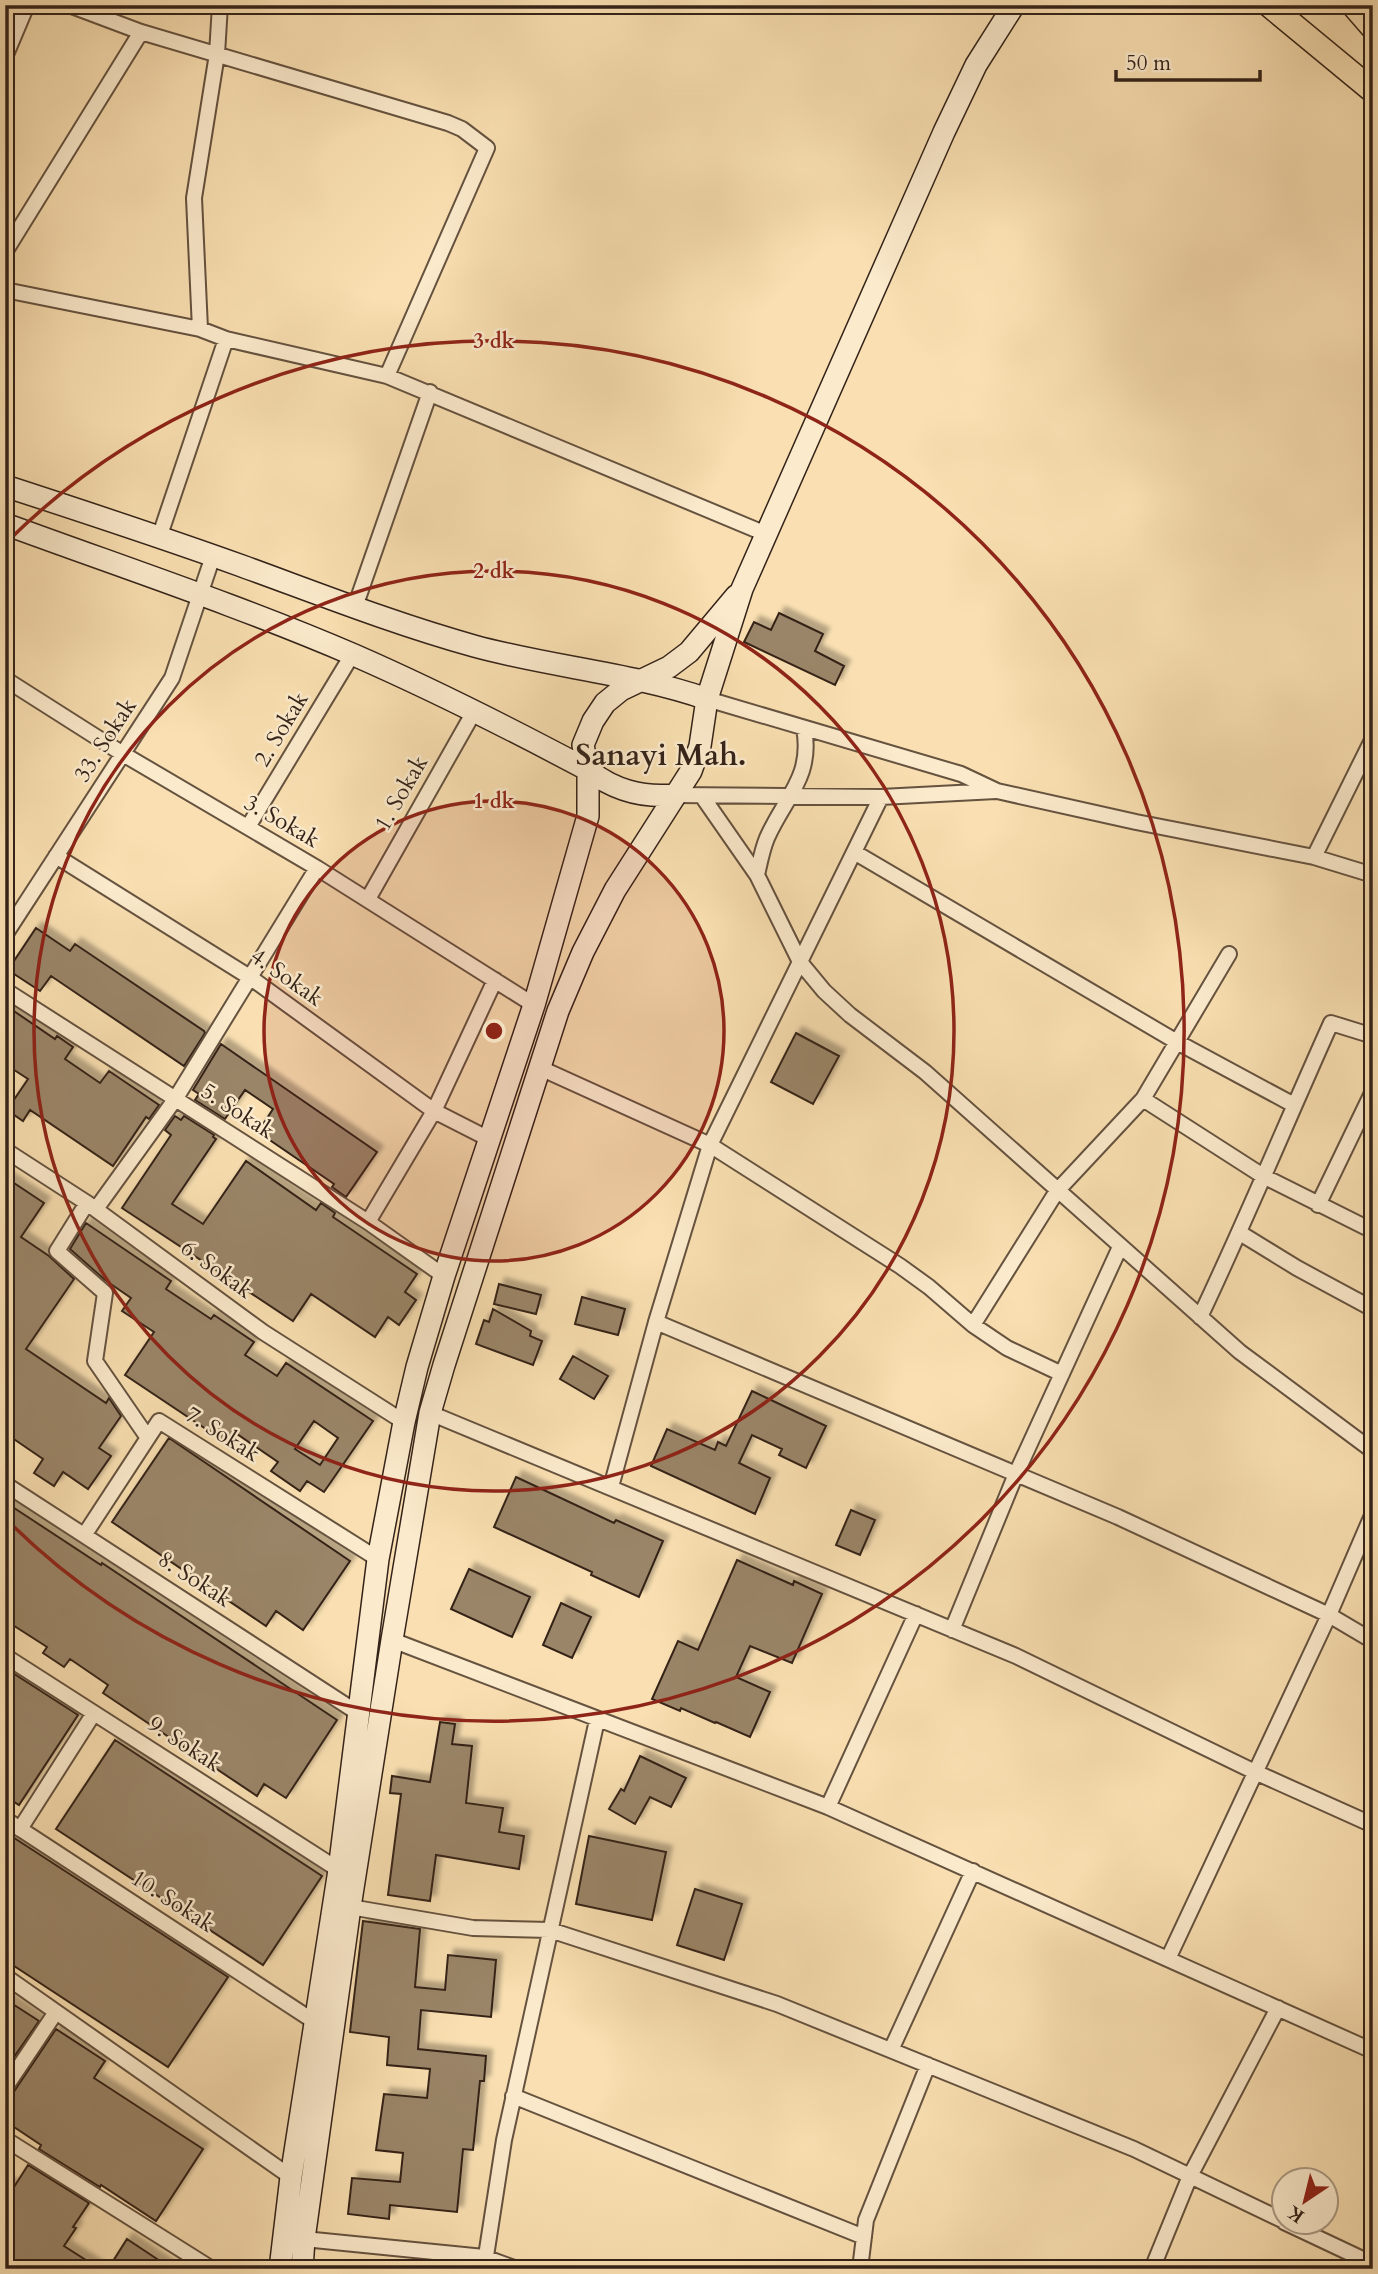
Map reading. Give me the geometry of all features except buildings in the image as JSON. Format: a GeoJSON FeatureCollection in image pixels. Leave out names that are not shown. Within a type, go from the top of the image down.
{"type":"FeatureCollection","features":[{"type":"Feature","properties":{"kind":"main road"},"geometry":{"type":"LineString","coordinates":[[1269,5],[1373,91]]}},
{"type":"Feature","properties":{"kind":"main road"},"geometry":{"type":"LineString","coordinates":[[1353,5],[1373,28]]}},
{"type":"Feature","properties":{"kind":"street"},"geometry":{"type":"LineString","coordinates":[[5,57],[27,5]]}},
{"type":"Feature","properties":{"kind":"street"},"geometry":{"type":"LineString","coordinates":[[69,5],[141,32],[448,123],[462,129],[487,148],[387,376]]}},
{"type":"Feature","properties":{"kind":"street"},"geometry":{"type":"LineString","coordinates":[[200,329],[194,198],[218,54],[220,5]]}},
{"type":"Feature","properties":{"kind":"street"},"geometry":{"type":"LineString","coordinates":[[994,34],[998,5]]}},
{"type":"Feature","properties":{"kind":"street"},"geometry":{"type":"LineString","coordinates":[[303,2269],[304,2239],[350,1907],[391,1640],[430,1413],[538,1067],[583,951],[615,890],[691,771],[704,727],[707,699],[742,589],[944,132],[976,65],[1014,5]]}},
{"type":"Feature","properties":{"kind":"street"},"geometry":{"type":"LineString","coordinates":[[994,34],[1030,5]]}},
{"type":"Feature","properties":{"kind":"street"},"geometry":{"type":"LineString","coordinates":[[5,252],[141,32]]}},
{"type":"Feature","properties":{"kind":"street"},"geometry":{"type":"LineString","coordinates":[[5,290],[200,329],[226,339],[387,376],[766,534]]}},
{"type":"Feature","properties":{"kind":"street"},"geometry":{"type":"LineString","coordinates":[[159,538],[226,339]]}},
{"type":"Feature","properties":{"kind":"street"},"geometry":{"type":"LineString","coordinates":[[355,607],[430,392]]}},
{"type":"Feature","properties":{"kind":"street"},"geometry":{"type":"LineString","coordinates":[[5,486],[476,646],[663,686],[961,774],[997,790],[1136,822],[1314,857],[1373,875]]}},
{"type":"Feature","properties":{"kind":"street"},"geometry":{"type":"LineString","coordinates":[[5,524],[200,595],[352,655],[475,710],[587,770],[604,782],[630,793],[655,797],[881,797],[997,790]]}},
{"type":"Feature","properties":{"kind":"street","name":"33. Sokak"},"geometry":{"type":"LineString","coordinates":[[7,930],[172,678],[213,556]]}},
{"type":"Feature","properties":{"kind":"street"},"geometry":{"type":"LineString","coordinates":[[280,2269],[291,2177],[339,1870],[378,1559],[404,1422],[444,1276],[534,1005],[588,816],[587,770],[583,745],[593,721],[605,703],[621,690],[669,667],[689,652],[742,589]]}},
{"type":"Feature","properties":{"kind":"street","name":"2. Sokak"},"geometry":{"type":"LineString","coordinates":[[248,827],[352,655]]}},
{"type":"Feature","properties":{"kind":"street","name":"3. Sokak"},"geometry":{"type":"LineString","coordinates":[[5,679],[123,754],[317,867],[534,1005]]}},
{"type":"Feature","properties":{"kind":"street","name":"1. Sokak"},"geometry":{"type":"LineString","coordinates":[[368,899],[475,710]]}},
{"type":"Feature","properties":{"kind":"street"},"geometry":{"type":"LineString","coordinates":[[757,875],[767,838],[791,796],[804,766],[804,727]]}},
{"type":"Feature","properties":{"kind":"street"},"geometry":{"type":"LineString","coordinates":[[1314,857],[1373,738]]}},
{"type":"Feature","properties":{"kind":"street"},"geometry":{"type":"LineString","coordinates":[[702,796],[757,875],[800,961],[824,991],[850,1015],[925,1072],[1240,1352],[1373,1451]]}},
{"type":"Feature","properties":{"kind":"street"},"geometry":{"type":"LineString","coordinates":[[611,1487],[656,1322],[710,1145],[881,797]]}},
{"type":"Feature","properties":{"kind":"street"},"geometry":{"type":"LineString","coordinates":[[854,852],[1177,1042],[1294,1105]]}},
{"type":"Feature","properties":{"kind":"street","name":"4. Sokak"},"geometry":{"type":"LineString","coordinates":[[56,856],[251,978],[434,1111],[489,1139]]}},
{"type":"Feature","properties":{"kind":"street"},"geometry":{"type":"LineString","coordinates":[[85,1534],[148,1438],[95,1361],[105,1293],[57,1251],[176,1098],[317,867]]}},
{"type":"Feature","properties":{"kind":"street"},"geometry":{"type":"LineString","coordinates":[[973,1325],[1057,1191],[1143,1099],[1229,954]]}},
{"type":"Feature","properties":{"kind":"street"},"geometry":{"type":"LineString","coordinates":[[368,1222],[434,1111],[495,981]]}},
{"type":"Feature","properties":{"kind":"street","name":"5. Sokak"},"geometry":{"type":"LineString","coordinates":[[5,990],[368,1222],[444,1276]]}},
{"type":"Feature","properties":{"kind":"street"},"geometry":{"type":"LineString","coordinates":[[1200,1317],[1240,1233],[1331,1023],[1373,1036]]}},
{"type":"Feature","properties":{"kind":"street"},"geometry":{"type":"LineString","coordinates":[[538,1067],[710,1145],[900,1266],[973,1325],[1007,1348],[1062,1374]]}},
{"type":"Feature","properties":{"kind":"street"},"geometry":{"type":"LineString","coordinates":[[1318,1205],[1373,1091]]}},
{"type":"Feature","properties":{"kind":"street"},"geometry":{"type":"LineString","coordinates":[[1143,1099],[1263,1176],[1373,1231]]}},
{"type":"Feature","properties":{"kind":"street","name":"6. Sokak"},"geometry":{"type":"LineString","coordinates":[[5,1150],[91,1206],[263,1332],[404,1422]]}},
{"type":"Feature","properties":{"kind":"street"},"geometry":{"type":"LineString","coordinates":[[1240,1233],[1297,1268],[1373,1309]]}},
{"type":"Feature","properties":{"kind":"street"},"geometry":{"type":"LineString","coordinates":[[952,1630],[1016,1474],[1120,1247]]}},
{"type":"Feature","properties":{"kind":"street"},"geometry":{"type":"LineString","coordinates":[[656,1322],[1118,1517],[1328,1615],[1373,1641]]}},
{"type":"Feature","properties":{"kind":"street"},"geometry":{"type":"LineString","coordinates":[[430,1413],[1016,1656],[1255,1772],[1373,1825]]}},
{"type":"Feature","properties":{"kind":"street","name":"7. Sokak"},"geometry":{"type":"LineString","coordinates":[[148,1438],[159,1421],[378,1559]]}},
{"type":"Feature","properties":{"kind":"street","name":"8. Sokak"},"geometry":{"type":"LineString","coordinates":[[5,1483],[358,1713]]}},
{"type":"Feature","properties":{"kind":"street"},"geometry":{"type":"LineString","coordinates":[[1168,1959],[1373,1513]]}},
{"type":"Feature","properties":{"kind":"street"},"geometry":{"type":"LineString","coordinates":[[828,1807],[916,1614]]}},
{"type":"Feature","properties":{"kind":"street"},"geometry":{"type":"LineString","coordinates":[[391,1640],[828,1807],[1373,2051]]}},
{"type":"Feature","properties":{"kind":"street","name":"9. Sokak"},"geometry":{"type":"LineString","coordinates":[[5,1656],[339,1870]]}},
{"type":"Feature","properties":{"kind":"street"},"geometry":{"type":"LineString","coordinates":[[20,1829],[94,1713]]}},
{"type":"Feature","properties":{"kind":"street"},"geometry":{"type":"LineString","coordinates":[[484,2263],[513,2096],[597,1720]]}},
{"type":"Feature","properties":{"kind":"street","name":"10. Sokak"},"geometry":{"type":"LineString","coordinates":[[5,1819],[315,2022]]}},
{"type":"Feature","properties":{"kind":"street"},"geometry":{"type":"LineString","coordinates":[[891,2050],[973,1871]]}},
{"type":"Feature","properties":{"kind":"street"},"geometry":{"type":"LineString","coordinates":[[350,1907],[473,1928],[550,1930],[777,2004],[1134,2149],[1270,2214]]}},
{"type":"Feature","properties":{"kind":"street"},"geometry":{"type":"LineString","coordinates":[[5,1976],[291,2177]]}},
{"type":"Feature","properties":{"kind":"street"},"geometry":{"type":"LineString","coordinates":[[1152,2269],[1190,2176],[1278,2008]]}},
{"type":"Feature","properties":{"kind":"street"},"geometry":{"type":"LineString","coordinates":[[5,2088],[56,2012]]}},
{"type":"Feature","properties":{"kind":"street"},"geometry":{"type":"LineString","coordinates":[[860,2269],[866,2220],[928,2065]]}},
{"type":"Feature","properties":{"kind":"street"},"geometry":{"type":"LineString","coordinates":[[513,2096],[864,2237]]}},
{"type":"Feature","properties":{"kind":"street"},"geometry":{"type":"LineString","coordinates":[[5,2139],[212,2269]]}},
{"type":"Feature","properties":{"kind":"street"},"geometry":{"type":"LineString","coordinates":[[1315,2236],[1373,2264]]}},
{"type":"Feature","properties":{"kind":"street"},"geometry":{"type":"LineString","coordinates":[[304,2239],[517,2269]]}},
{"type":"Feature","properties":{"kind":"district","name":"Sanayi Mah."},"geometry":{"type":"Point","coordinates":[661,755]}}]}
